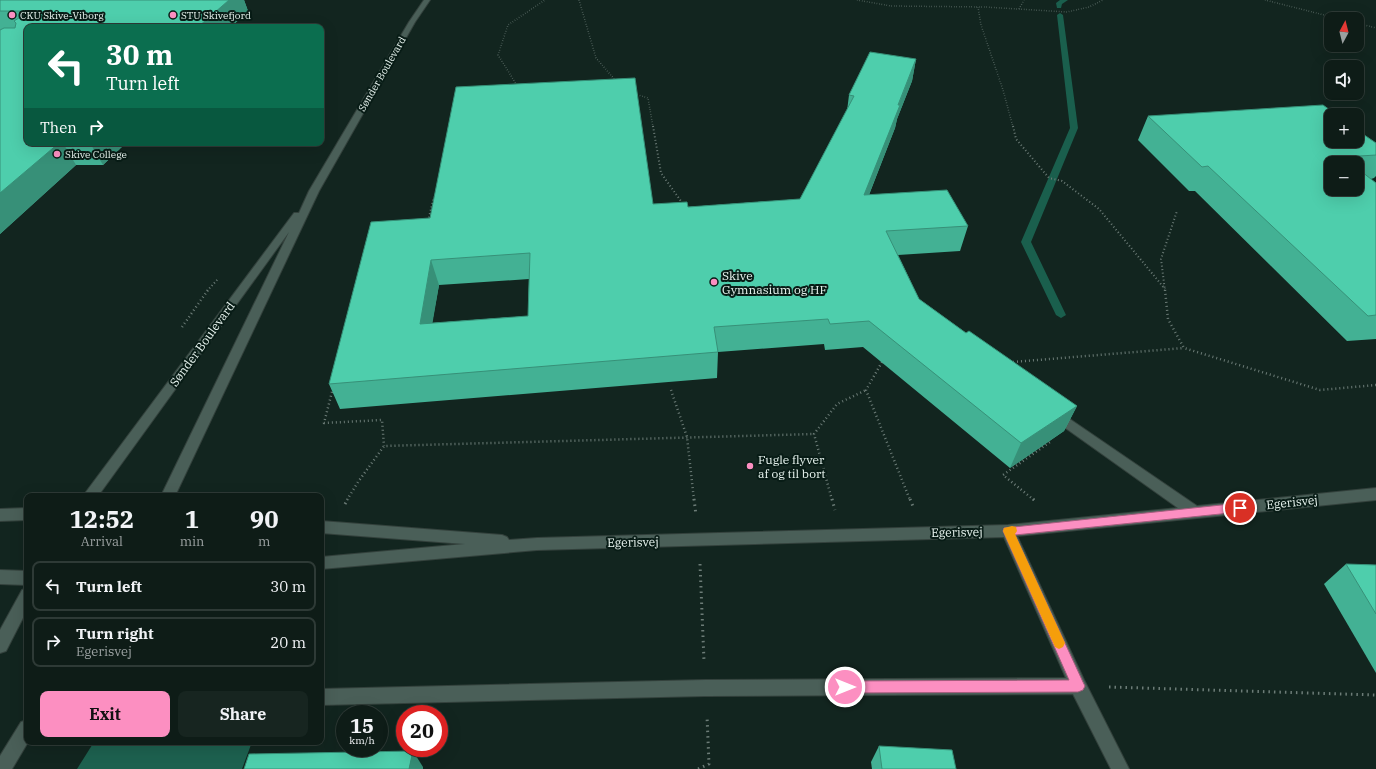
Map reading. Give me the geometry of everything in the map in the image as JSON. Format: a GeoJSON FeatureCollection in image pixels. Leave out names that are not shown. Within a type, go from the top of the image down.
{"type":"FeatureCollection","features":[{"type":"Feature","properties":{"kind":"street","name":"Sønder Boulevard"},"geometry":{"type":"LineString","coordinates":[[169,493],[314,191],[412,22],[427,0]]}},
{"type":"Feature","properties":{"kind":"street","name":"Sønder Boulevard"},"geometry":{"type":"LineString","coordinates":[[92,493],[314,191]]}},
{"type":"Feature","properties":{"kind":"street"},"geometry":{"type":"LineString","coordinates":[[1047,409],[1194,512]]}},
{"type":"Feature","properties":{"kind":"street","name":"Egerisvej"},"geometry":{"type":"LineString","coordinates":[[324,563],[537,544],[699,541],[1008,531],[1376,494]]}},
{"type":"Feature","properties":{"kind":"street"},"geometry":{"type":"LineString","coordinates":[[0,514],[24,514]]}},
{"type":"Feature","properties":{"kind":"street","name":"Egerisvej"},"geometry":{"type":"LineString","coordinates":[[326,527],[537,544]]}},
{"type":"Feature","properties":{"kind":"street"},"geometry":{"type":"LineString","coordinates":[[1008,531],[1078,686],[1120,769]]}},
{"type":"Feature","properties":{"kind":"street"},"geometry":{"type":"LineString","coordinates":[[0,577],[24,578]]}},
{"type":"Feature","properties":{"kind":"street"},"geometry":{"type":"LineString","coordinates":[[0,646],[24,601]]}},
{"type":"Feature","properties":{"kind":"street"},"geometry":{"type":"LineString","coordinates":[[324,697],[706,688],[1078,686]]}},
{"type":"Feature","properties":{"kind":"street"},"geometry":{"type":"LineString","coordinates":[[2,769],[24,733]]}},
{"type":"Feature","properties":{"kind":"path"},"geometry":{"type":"LineString","coordinates":[[520,89],[498,55],[508,25],[545,0]]}},
{"type":"Feature","properties":{"kind":"path"},"geometry":{"type":"LineString","coordinates":[[579,0],[596,58],[621,86]]}},
{"type":"Feature","properties":{"kind":"path"},"geometry":{"type":"LineString","coordinates":[[857,0],[891,6],[978,7],[1072,11],[1090,7],[1103,0]]}},
{"type":"Feature","properties":{"kind":"path"},"geometry":{"type":"LineString","coordinates":[[1019,9],[1024,0]]}},
{"type":"Feature","properties":{"kind":"path"},"geometry":{"type":"LineString","coordinates":[[1266,0],[1324,15]]}},
{"type":"Feature","properties":{"kind":"path"},"geometry":{"type":"LineString","coordinates":[[978,7],[981,25],[1003,90],[1016,139],[1049,178],[1062,181],[1099,209],[1165,289]]}},
{"type":"Feature","properties":{"kind":"path"},"geometry":{"type":"LineString","coordinates":[[1364,25],[1376,28]]}},
{"type":"Feature","properties":{"kind":"path"},"geometry":{"type":"LineString","coordinates":[[633,94],[648,98],[661,173],[684,206]]}},
{"type":"Feature","properties":{"kind":"path"},"geometry":{"type":"LineString","coordinates":[[428,221],[436,192]]}},
{"type":"Feature","properties":{"kind":"path"},"geometry":{"type":"LineString","coordinates":[[1177,211],[1162,260],[1168,319],[1184,348]]}},
{"type":"Feature","properties":{"kind":"path"},"geometry":{"type":"LineString","coordinates":[[1008,363],[1184,348],[1320,390],[1376,385]]}},
{"type":"Feature","properties":{"kind":"path"},"geometry":{"type":"LineString","coordinates":[[814,434],[837,404],[866,390],[882,362]]}},
{"type":"Feature","properties":{"kind":"path"},"geometry":{"type":"LineString","coordinates":[[326,527],[384,446],[382,420],[324,423],[333,386]]}},
{"type":"Feature","properties":{"kind":"path"},"geometry":{"type":"LineString","coordinates":[[671,390],[687,437],[699,541],[709,764],[698,769]]}},
{"type":"Feature","properties":{"kind":"path"},"geometry":{"type":"LineString","coordinates":[[866,390],[924,533]]}},
{"type":"Feature","properties":{"kind":"path"},"geometry":{"type":"LineString","coordinates":[[1064,525],[1003,475],[1072,427]]}},
{"type":"Feature","properties":{"kind":"path"},"geometry":{"type":"LineString","coordinates":[[384,446],[814,434]]}},
{"type":"Feature","properties":{"kind":"path"},"geometry":{"type":"LineString","coordinates":[[814,434],[843,536]]}},
{"type":"Feature","properties":{"kind":"path"},"geometry":{"type":"LineString","coordinates":[[1078,686],[1376,695]]}},
{"type":"Feature","properties":{"kind":"green space"},"geometry":{"type":"Polygon","coordinates":[[[92,745],[251,745],[242,769],[77,769],[92,745]]]}},
{"type":"Feature","properties":{"kind":"building"},"geometry":{"type":"Polygon","coordinates":[[[0,0],[229,0],[201,24],[24,24],[24,146],[55,146],[0,193],[0,30],[4,28],[15,28],[16,23],[14,21],[30,11],[0,11],[0,0]]]}},
{"type":"Feature","properties":{"kind":"building","name":"Skive Gymnasium og HF"},"geometry":{"type":"Polygon","coordinates":[[[870,52],[916,59],[898,105],[900,105],[864,195],[947,190],[968,226],[886,231],[919,299],[966,333],[969,331],[1077,406],[1021,443],[869,321],[830,324],[828,319],[714,327],[718,352],[329,384],[371,222],[430,218],[456,87],[635,78],[653,204],[687,202],[688,207],[800,199],[854,96],[849,95],[870,52]],[[530,253],[431,260],[420,324],[528,316],[530,253]]]}},
{"type":"Feature","properties":{"kind":"building"},"geometry":{"type":"Polygon","coordinates":[[[1323,105],[1327,108],[1324,108],[1324,148],[1364,148],[1364,135],[1376,143],[1376,155],[1324,156],[1324,196],[1364,196],[1364,174],[1376,183],[1376,315],[1368,316],[1208,166],[1202,167],[1148,116],[1323,105]]]}},
{"type":"Feature","properties":{"kind":"building"},"geometry":{"type":"Polygon","coordinates":[[[1346,564],[1376,565],[1376,614],[1346,564]]]}},
{"type":"Feature","properties":{"kind":"building"},"geometry":{"type":"Polygon","coordinates":[[[879,746],[952,750],[956,769],[882,769],[879,746]]]}},
{"type":"Feature","properties":{"kind":"building"},"geometry":{"type":"Polygon","coordinates":[[[388,751],[396,751],[396,757],[412,757],[409,769],[244,769],[249,754],[336,752],[336,757],[388,757],[388,751]]]}},
{"type":"Feature","properties":{"kind":"waterway"},"geometry":{"type":"LineString","coordinates":[[1059,7],[1059,3],[1065,0]]}},
{"type":"Feature","properties":{"kind":"waterway"},"geometry":{"type":"LineString","coordinates":[[1060,15],[1074,128],[1026,242],[1061,315]]}},
{"type":"Feature","properties":{"kind":"slow traffic"},"geometry":{"type":"LineString","coordinates":[[1012,531],[1008,531],[1059,643]]}},
{"type":"Feature","properties":{"kind":"place","name":"CKU Skive-Viborg"},"geometry":{"type":"Point","coordinates":[12,15]}},
{"type":"Feature","properties":{"kind":"place","name":"STU Skivefjord"},"geometry":{"type":"Point","coordinates":[173,15]}},
{"type":"Feature","properties":{"kind":"place","name":"Skive College"},"geometry":{"type":"Point","coordinates":[57,154]}},
{"type":"Feature","properties":{"kind":"place","name":"Skive Gymnasium og HF"},"geometry":{"type":"Point","coordinates":[714,282]}},
{"type":"Feature","properties":{"kind":"place","name":"Fugle flyver af og til bort"},"geometry":{"type":"Point","coordinates":[750,466]}},
{"type":"Feature","properties":{"kind":"route"},"geometry":{"type":"LineString","coordinates":[[845,687],[1078,686],[1008,531],[1240,508]]}}]}
